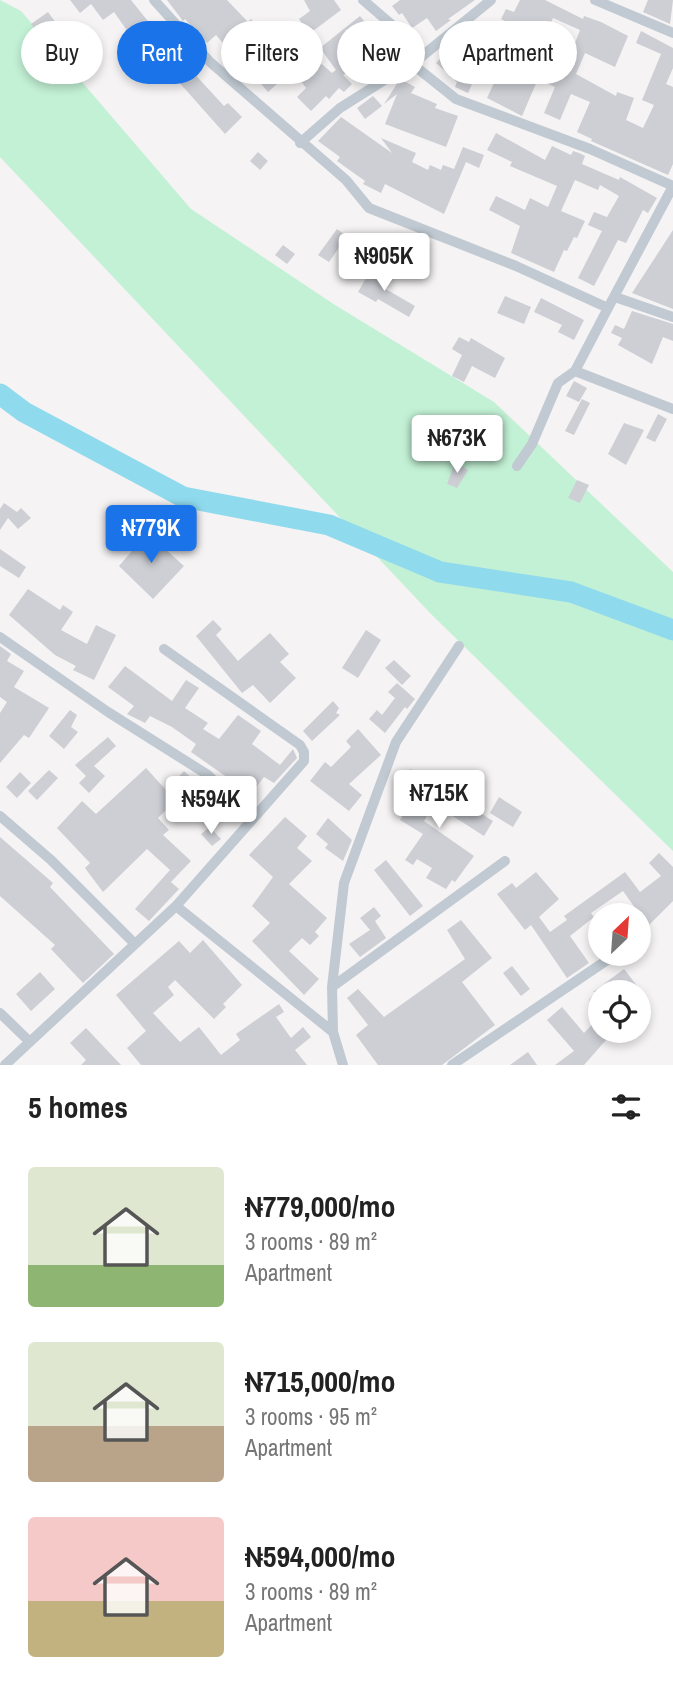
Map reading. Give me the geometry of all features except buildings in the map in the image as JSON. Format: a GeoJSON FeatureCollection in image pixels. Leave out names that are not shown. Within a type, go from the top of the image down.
{"type":"FeatureCollection","features":[{"type":"Feature","properties":{"kind":"street"},"geometry":{"type":"LineString","coordinates":[[154,0],[210,62],[346,180],[369,208],[516,266],[608,308]]}},
{"type":"Feature","properties":{"kind":"street"},"geometry":{"type":"LineString","coordinates":[[363,0],[388,21]]}},
{"type":"Feature","properties":{"kind":"street"},"geometry":{"type":"LineString","coordinates":[[425,53],[491,0]]}},
{"type":"Feature","properties":{"kind":"street"},"geometry":{"type":"LineString","coordinates":[[595,0],[673,33]]}},
{"type":"Feature","properties":{"kind":"street"},"geometry":{"type":"LineString","coordinates":[[425,70],[440,88],[464,103],[590,149],[673,186],[575,371],[558,383],[532,444],[517,466]]}},
{"type":"Feature","properties":{"kind":"street"},"geometry":{"type":"LineString","coordinates":[[300,142],[340,108],[378,84]]}},
{"type":"Feature","properties":{"kind":"street"},"geometry":{"type":"LineString","coordinates":[[615,297],[673,317]]}},
{"type":"Feature","properties":{"kind":"street"},"geometry":{"type":"LineString","coordinates":[[575,371],[673,409]]}},
{"type":"Feature","properties":{"kind":"street"},"geometry":{"type":"LineString","coordinates":[[0,636],[108,712],[208,775],[253,818]]}},
{"type":"Feature","properties":{"kind":"street"},"geometry":{"type":"LineString","coordinates":[[343,1065],[333,1032],[332,987],[344,883],[385,764],[396,742],[459,646]]}},
{"type":"Feature","properties":{"kind":"street"},"geometry":{"type":"LineString","coordinates":[[5,1065],[176,906],[304,761],[304,752],[164,649]]}},
{"type":"Feature","properties":{"kind":"street"},"geometry":{"type":"LineString","coordinates":[[0,816],[51,860],[135,944]]}},
{"type":"Feature","properties":{"kind":"street"},"geometry":{"type":"LineString","coordinates":[[332,987],[505,861]]}},
{"type":"Feature","properties":{"kind":"street"},"geometry":{"type":"LineString","coordinates":[[176,906],[333,1032]]}},
{"type":"Feature","properties":{"kind":"street"},"geometry":{"type":"LineString","coordinates":[[452,1065],[598,966]]}},
{"type":"Feature","properties":{"kind":"street"},"geometry":{"type":"LineString","coordinates":[[0,1013],[30,1042]]}},
{"type":"Feature","properties":{"kind":"green space"},"geometry":{"type":"Polygon","coordinates":[[[0,0],[21,11],[30,21],[21,21],[21,84],[84,84],[191,209],[335,305],[494,402],[673,572],[673,851],[430,613],[0,157],[0,0]]]}},
{"type":"Feature","properties":{"kind":"waterway"},"geometry":{"type":"LineString","coordinates":[[0,394],[24,412],[183,497],[329,525],[440,572],[571,592],[673,630]]}}]}
